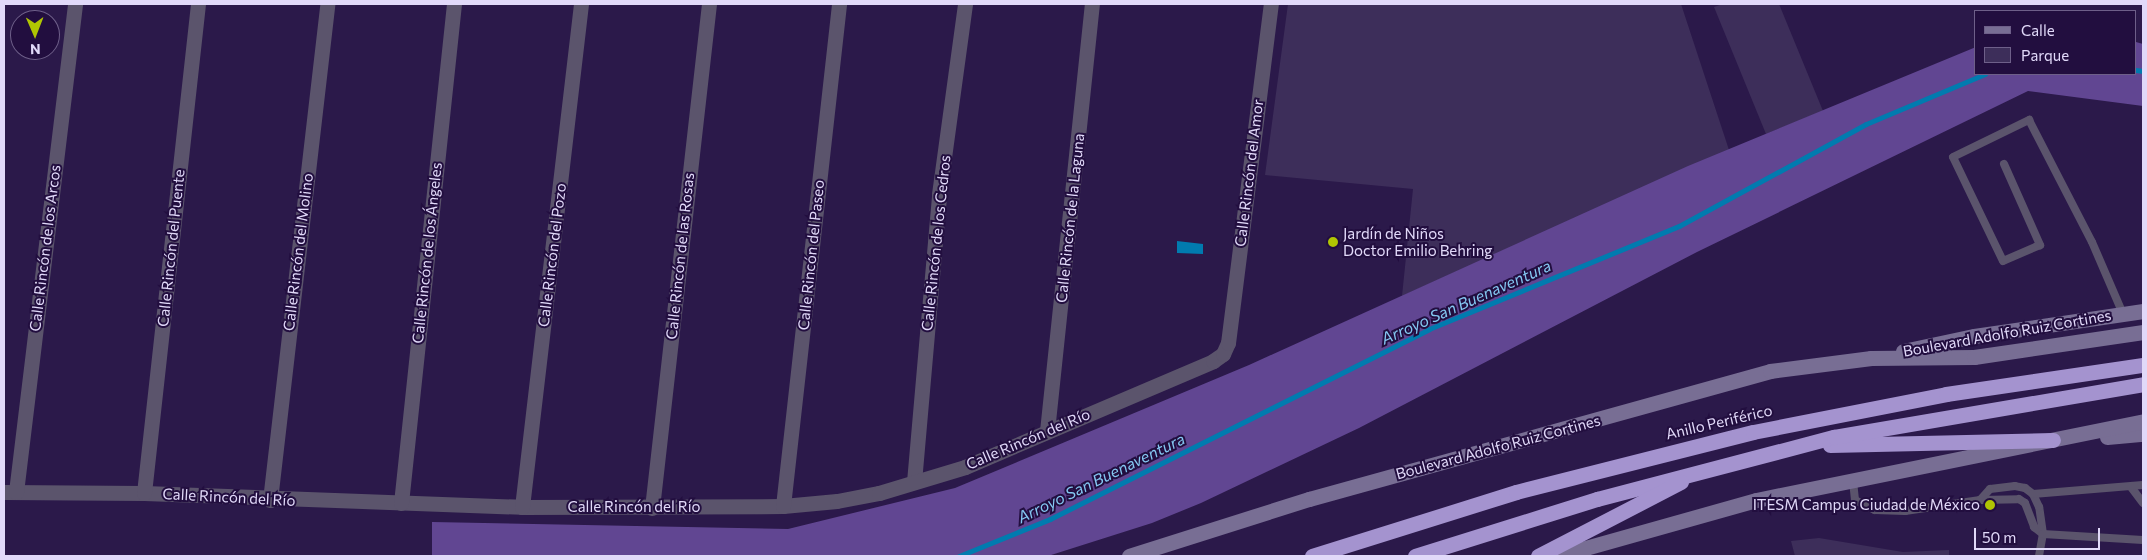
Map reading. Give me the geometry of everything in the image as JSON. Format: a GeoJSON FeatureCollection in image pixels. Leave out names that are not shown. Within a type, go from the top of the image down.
{"type":"FeatureCollection","features":[{"type":"Feature","properties":{"kind":"highway","name":"Anillo Periférico"},"geometry":{"type":"LineString","coordinates":[[1312,556],[1516,492],[1753,432],[1946,394],[2143,365]]}},
{"type":"Feature","properties":{"kind":"highway"},"geometry":{"type":"LineString","coordinates":[[1415,556],[1709,468],[1801,445],[2054,398],[2143,384]]}},
{"type":"Feature","properties":{"kind":"highway"},"geometry":{"type":"LineString","coordinates":[[1801,445],[2053,440]]}},
{"type":"Feature","properties":{"kind":"highway"},"geometry":{"type":"LineString","coordinates":[[1538,556],[1709,468]]}},
{"type":"Feature","properties":{"kind":"main road","name":"Boulevard Adolfo Ruiz Cortines"},"geometry":{"type":"LineString","coordinates":[[1129,556],[1309,499],[1770,371],[1871,358],[1974,336],[2143,311]]}},
{"type":"Feature","properties":{"kind":"main road","name":"Boulevard Adolfo Ruiz Cortines"},"geometry":{"type":"LineString","coordinates":[[1871,358],[1974,358],[2143,332]]}},
{"type":"Feature","properties":{"kind":"main road"},"geometry":{"type":"LineString","coordinates":[[1563,556],[1581,553],[1756,500],[2143,421]]}},
{"type":"Feature","properties":{"kind":"main road"},"geometry":{"type":"LineString","coordinates":[[2053,440],[2143,434]]}},
{"type":"Feature","properties":{"kind":"street","name":"Calle Rincón de los Arcos"},"geometry":{"type":"LineString","coordinates":[[10,492],[75,4]]}},
{"type":"Feature","properties":{"kind":"street","name":"Calle Rincón del Puente"},"geometry":{"type":"LineString","coordinates":[[144,493],[198,4]]}},
{"type":"Feature","properties":{"kind":"street","name":"Calle Rincón del Molino"},"geometry":{"type":"LineString","coordinates":[[270,500],[327,4]]}},
{"type":"Feature","properties":{"kind":"street","name":"Calle Rincón de los Ángeles"},"geometry":{"type":"LineString","coordinates":[[401,503],[454,4]]}},
{"type":"Feature","properties":{"kind":"street","name":"Calle Rincón del Pozo"},"geometry":{"type":"LineString","coordinates":[[522,507],[581,4]]}},
{"type":"Feature","properties":{"kind":"street","name":"Calle Rincón de las Rosas"},"geometry":{"type":"LineString","coordinates":[[652,508],[709,4]]}},
{"type":"Feature","properties":{"kind":"street","name":"Calle Rincón del Paseo"},"geometry":{"type":"LineString","coordinates":[[783,506],[839,4]]}},
{"type":"Feature","properties":{"kind":"street","name":"Calle Rincón de los Cedros"},"geometry":{"type":"LineString","coordinates":[[914,482],[939,194],[965,4]]}},
{"type":"Feature","properties":{"kind":"street","name":"Calle Rincón de la Laguna"},"geometry":{"type":"LineString","coordinates":[[1047,431],[1092,4]]}},
{"type":"Feature","properties":{"kind":"street","name":"Calle Rincón del Amor"},"geometry":{"type":"LineString","coordinates":[[1228,343],[1270,4]]}},
{"type":"Feature","properties":{"kind":"street","name":"Calle Rincón del Río"},"geometry":{"type":"LineString","coordinates":[[10,492],[144,493],[270,500],[522,507],[783,506],[837,501],[914,482],[964,467],[1213,361],[1223,354],[1228,343]]}},
{"type":"Feature","properties":{"kind":"lane"},"geometry":{"type":"LineString","coordinates":[[2004,164],[2040,244],[2003,261],[1953,157],[2029,120],[2092,242],[2123,314]]}},
{"type":"Feature","properties":{"kind":"lane"},"geometry":{"type":"LineString","coordinates":[[1853,481],[1855,500],[1875,510],[1905,511],[1980,500],[2019,499],[2024,503],[2034,527],[2043,534],[2143,540]]}},
{"type":"Feature","properties":{"kind":"lane"},"geometry":{"type":"LineString","coordinates":[[1980,500],[1990,489],[2015,486],[2033,494],[2143,485]]}},
{"type":"Feature","properties":{"kind":"lane"},"geometry":{"type":"LineString","coordinates":[[2132,487],[2143,503]]}},
{"type":"Feature","properties":{"kind":"lane"},"geometry":{"type":"LineString","coordinates":[[2033,494],[2043,534],[2039,556]]}},
{"type":"Feature","properties":{"kind":"green space"},"geometry":{"type":"Polygon","coordinates":[[[1288,4],[1681,4],[1729,150],[1402,296],[1413,189],[1265,175],[1288,4]]]}},
{"type":"Feature","properties":{"kind":"green space"},"geometry":{"type":"Polygon","coordinates":[[[1723,4],[1779,4],[1823,111],[1766,134],[1714,7],[1723,4]]]}},
{"type":"Feature","properties":{"kind":"green space"},"geometry":{"type":"Polygon","coordinates":[[[1819,538],[1903,552],[1949,550],[1949,556],[1795,556],[1791,541],[1819,538]]]}},
{"type":"Feature","properties":{"kind":"shaded area"},"geometry":{"type":"Polygon","coordinates":[[[2137,42],[2143,44],[2143,106],[2028,91],[1697,252],[1359,428],[1201,503],[1152,523],[1048,556],[432,556],[432,522],[788,529],[955,488],[1249,365],[1688,166],[1974,48],[1974,75],[2137,75],[2137,42]]]}},
{"type":"Feature","properties":{"kind":"water"},"geometry":{"type":"Polygon","coordinates":[[[1177,241],[1203,244],[1203,254],[1177,253],[1177,241]]]}},
{"type":"Feature","properties":{"kind":"waterway","name":"Arroyo San Buenaventura"},"geometry":{"type":"LineString","coordinates":[[2137,70],[2143,71]]}},
{"type":"Feature","properties":{"kind":"waterway","name":"Arroyo San Buenaventura"},"geometry":{"type":"LineString","coordinates":[[959,556],[1050,519],[1429,329],[1679,226],[1866,124],[1983,75]]}},
{"type":"Feature","properties":{"kind":"place","name":"Jardín de Niños Doctor Emilio Behring"},"geometry":{"type":"Point","coordinates":[1333,242]}},
{"type":"Feature","properties":{"kind":"place","name":"ITESM Campus Ciudad de México"},"geometry":{"type":"Point","coordinates":[1990,505]}}]}
